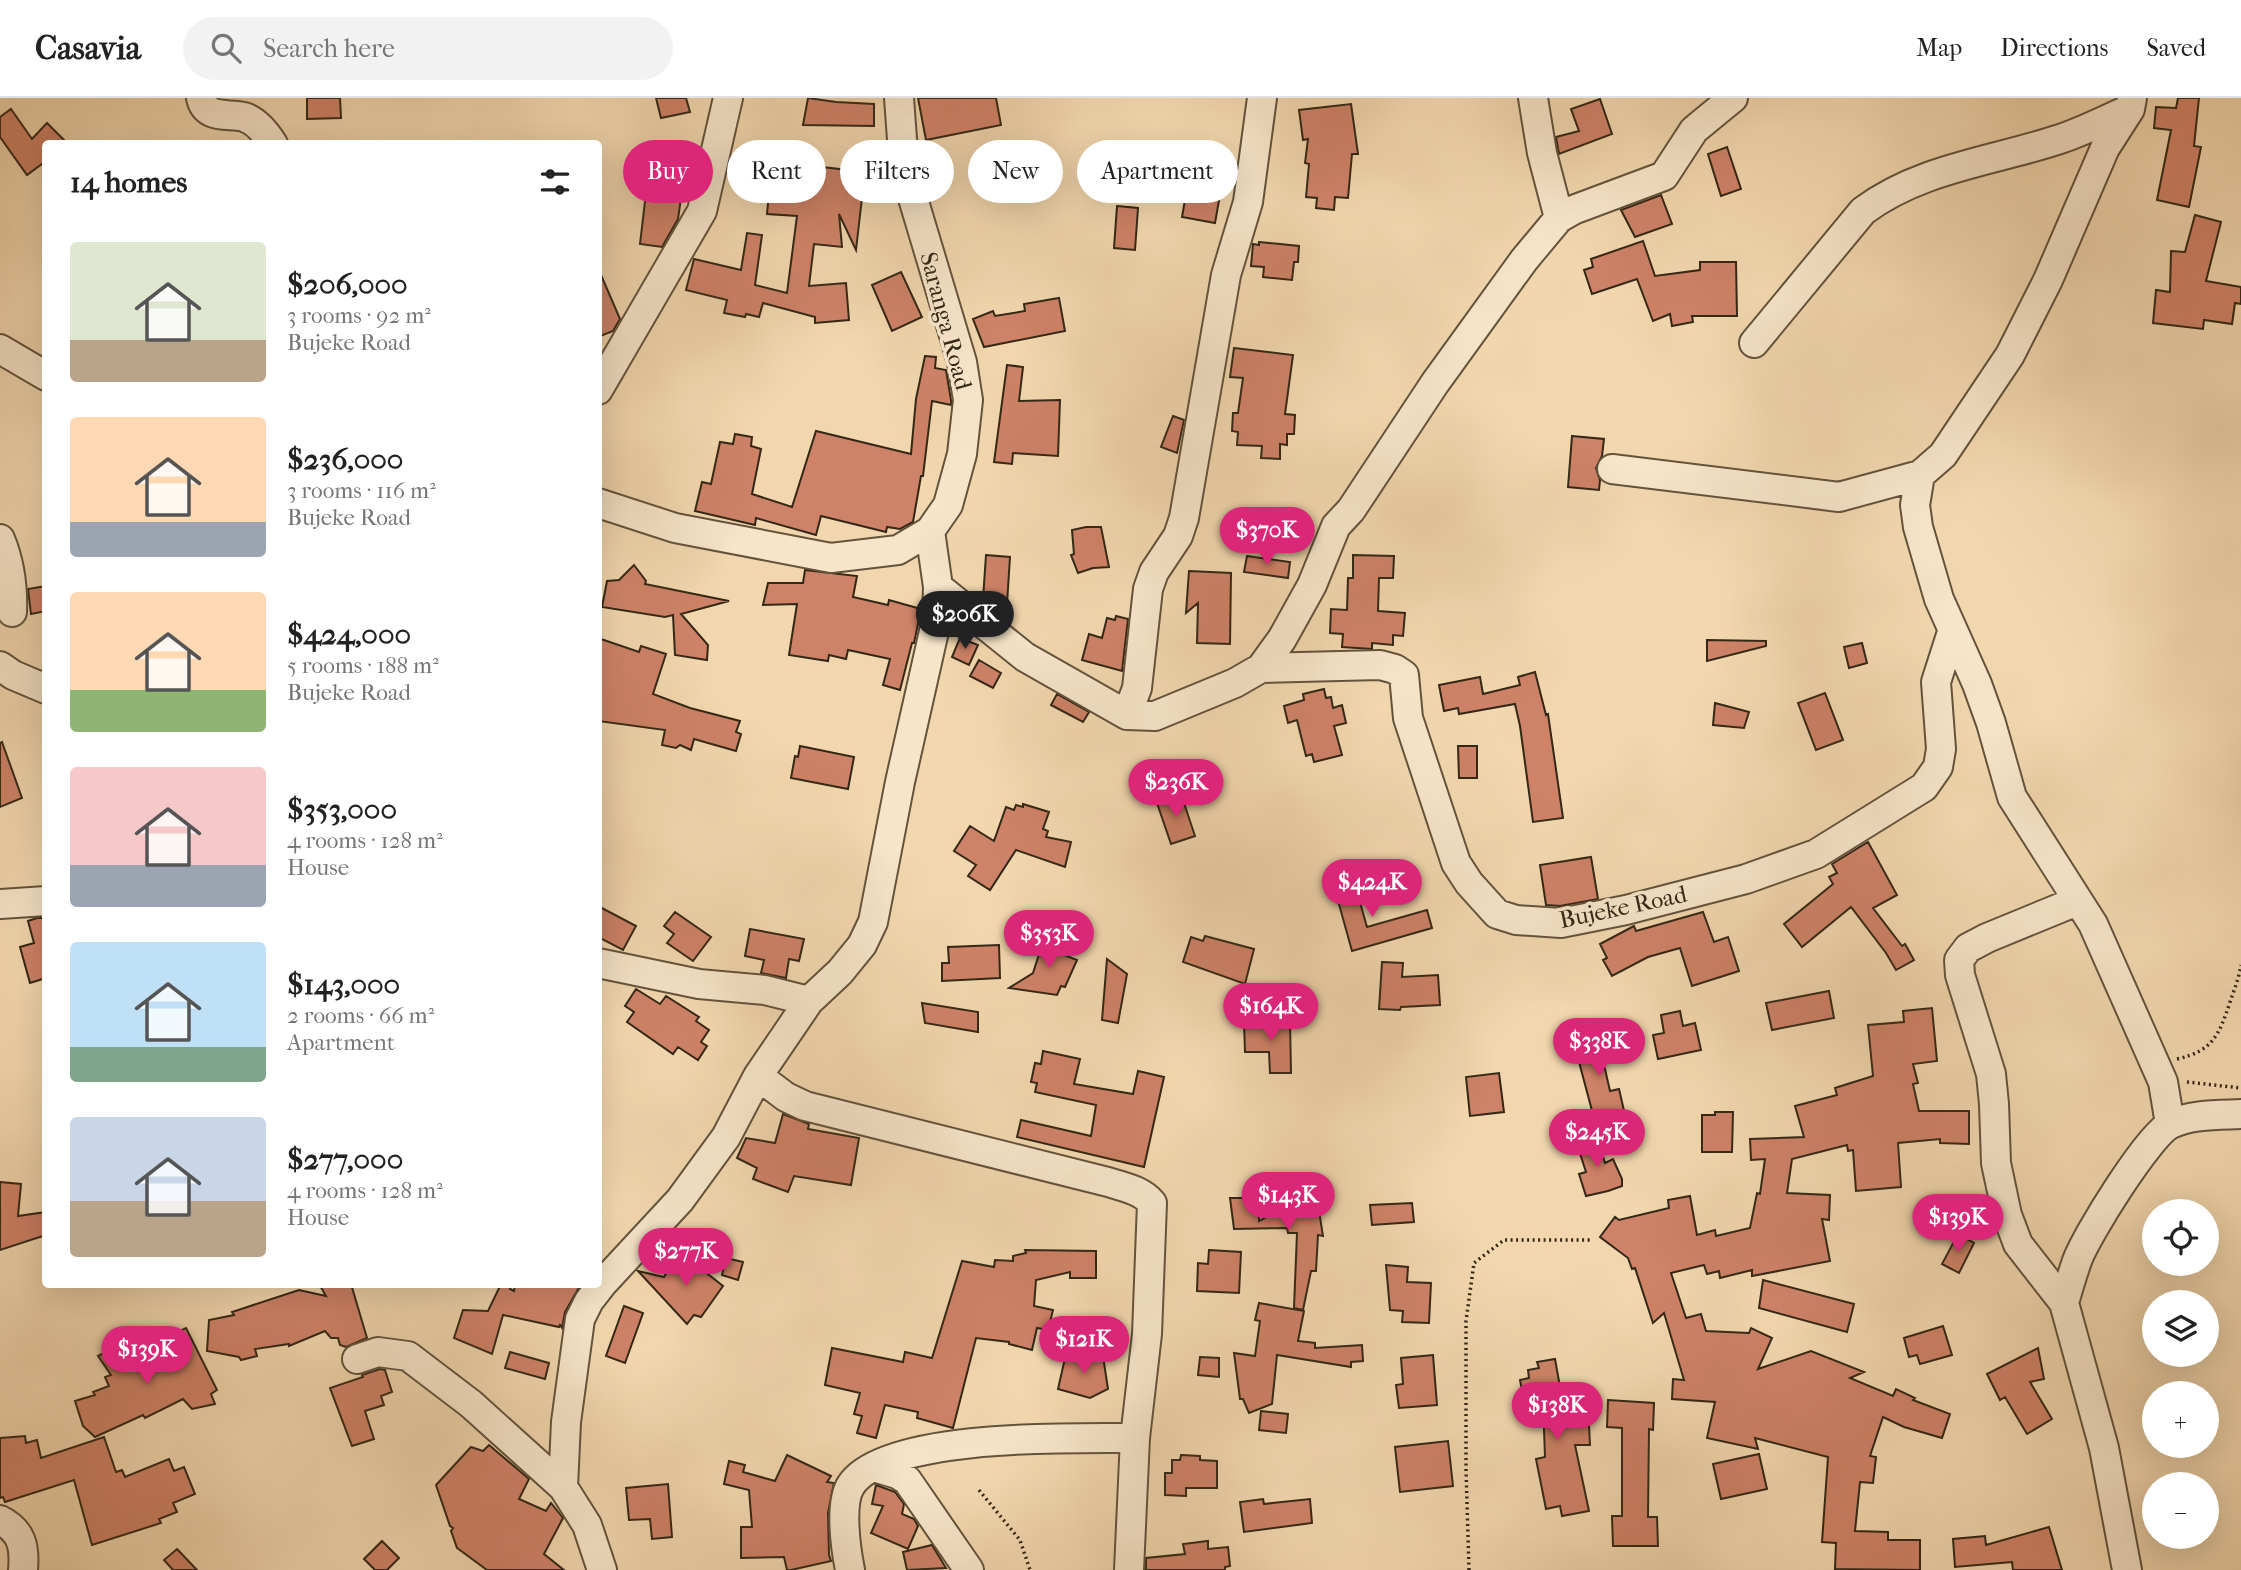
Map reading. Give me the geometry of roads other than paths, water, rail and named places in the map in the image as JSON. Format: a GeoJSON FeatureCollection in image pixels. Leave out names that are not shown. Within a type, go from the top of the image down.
{"type":"FeatureCollection","features":[{"type":"Feature","properties":{"kind":"street"},"geometry":{"type":"LineString","coordinates":[[201,98],[203,105],[217,116],[245,117],[262,128],[270,140]]}},
{"type":"Feature","properties":{"kind":"street"},"geometry":{"type":"LineString","coordinates":[[602,383],[702,211],[727,98]]}},
{"type":"Feature","properties":{"kind":"street","name":"Saranga Road"},"geometry":{"type":"LineString","coordinates":[[602,504],[675,528],[831,558],[898,551],[930,531],[948,505],[962,454],[968,400],[962,362],[909,186],[899,98]]}},
{"type":"Feature","properties":{"kind":"street"},"geometry":{"type":"LineString","coordinates":[[938,587],[1025,657],[1127,715],[1137,688],[1148,589],[1154,572],[1178,536],[1184,518],[1226,275],[1248,202],[1262,98]]}},
{"type":"Feature","properties":{"kind":"street"},"geometry":{"type":"LineString","coordinates":[[1534,98],[1542,153],[1559,218]]}},
{"type":"Feature","properties":{"kind":"street"},"geometry":{"type":"LineString","coordinates":[[1261,668],[1282,639],[1312,585],[1336,526],[1351,510],[1435,383],[1524,260],[1559,218],[1573,210],[1664,176],[1694,130],[1732,98]]}},
{"type":"Feature","properties":{"kind":"street"},"geometry":{"type":"LineString","coordinates":[[1754,343],[1863,211],[1883,196],[1955,167],[2061,138],[2131,104]]}},
{"type":"Feature","properties":{"kind":"street"},"geometry":{"type":"LineString","coordinates":[[1612,469],[1839,497],[1920,475],[1943,455],[2010,355],[2048,280],[2105,148],[2131,104]]}},
{"type":"Feature","properties":{"kind":"street"},"geometry":{"type":"LineString","coordinates":[[0,349],[42,374]]}},
{"type":"Feature","properties":{"kind":"street"},"geometry":{"type":"LineString","coordinates":[[1920,475],[1915,505],[1918,527],[1938,599],[1987,710],[2012,797],[2094,924],[2159,1070],[2170,1124]]}},
{"type":"Feature","properties":{"kind":"street"},"geometry":{"type":"LineString","coordinates":[[602,1287],[680,1200],[726,1137],[758,1076],[809,1001],[840,972],[862,945],[873,922],[900,782],[937,618],[938,587],[930,531]]}},
{"type":"Feature","properties":{"kind":"street"},"geometry":{"type":"LineString","coordinates":[[0,539],[9,562],[13,591],[12,612]]}},
{"type":"Feature","properties":{"kind":"street","name":"Bujeke Road"},"geometry":{"type":"LineString","coordinates":[[1127,715],[1155,716],[1235,683],[1261,668],[1380,665],[1395,669],[1404,676],[1408,718],[1456,863],[1469,883],[1497,914],[1516,920],[1561,923],[1626,910],[1789,865],[1816,854],[1924,787],[1938,767],[1941,749],[1936,682],[1952,632]]}},
{"type":"Feature","properties":{"kind":"street"},"geometry":{"type":"LineString","coordinates":[[0,666],[13,675],[42,687]]}},
{"type":"Feature","properties":{"kind":"street"},"geometry":{"type":"LineString","coordinates":[[0,904],[42,901]]}},
{"type":"Feature","properties":{"kind":"street"},"geometry":{"type":"LineString","coordinates":[[2077,901],[1968,948],[1959,960],[1960,975],[1991,1074],[1996,1163],[2007,1215],[2018,1244],[2064,1303],[2104,1448],[2127,1570]]}},
{"type":"Feature","properties":{"kind":"street"},"geometry":{"type":"LineString","coordinates":[[602,964],[699,984],[765,990],[809,1001]]}},
{"type":"Feature","properties":{"kind":"street"},"geometry":{"type":"LineString","coordinates":[[758,1076],[786,1097],[804,1106],[1108,1182],[1147,1197],[1152,1203],[1147,1334],[1135,1438],[1129,1570]]}},
{"type":"Feature","properties":{"kind":"street"},"geometry":{"type":"LineString","coordinates":[[2064,1303],[2077,1260],[2091,1234],[2155,1138],[2170,1124],[2190,1118],[2241,1114]]}},
{"type":"Feature","properties":{"kind":"street"},"geometry":{"type":"LineString","coordinates":[[563,1487],[566,1422],[580,1319],[589,1301],[601,1288]]}},
{"type":"Feature","properties":{"kind":"street"},"geometry":{"type":"LineString","coordinates":[[357,1359],[378,1352],[408,1356],[471,1404],[563,1487],[587,1525],[602,1570]]}},
{"type":"Feature","properties":{"kind":"street"},"geometry":{"type":"LineString","coordinates":[[850,1570],[844,1537],[848,1491],[856,1479],[874,1467],[937,1448],[993,1441],[1135,1438]]}},
{"type":"Feature","properties":{"kind":"street"},"geometry":{"type":"LineString","coordinates":[[874,1467],[907,1480],[969,1570]]}},
{"type":"Feature","properties":{"kind":"street"},"geometry":{"type":"LineString","coordinates":[[0,1520],[22,1539],[23,1570]]}}]}
